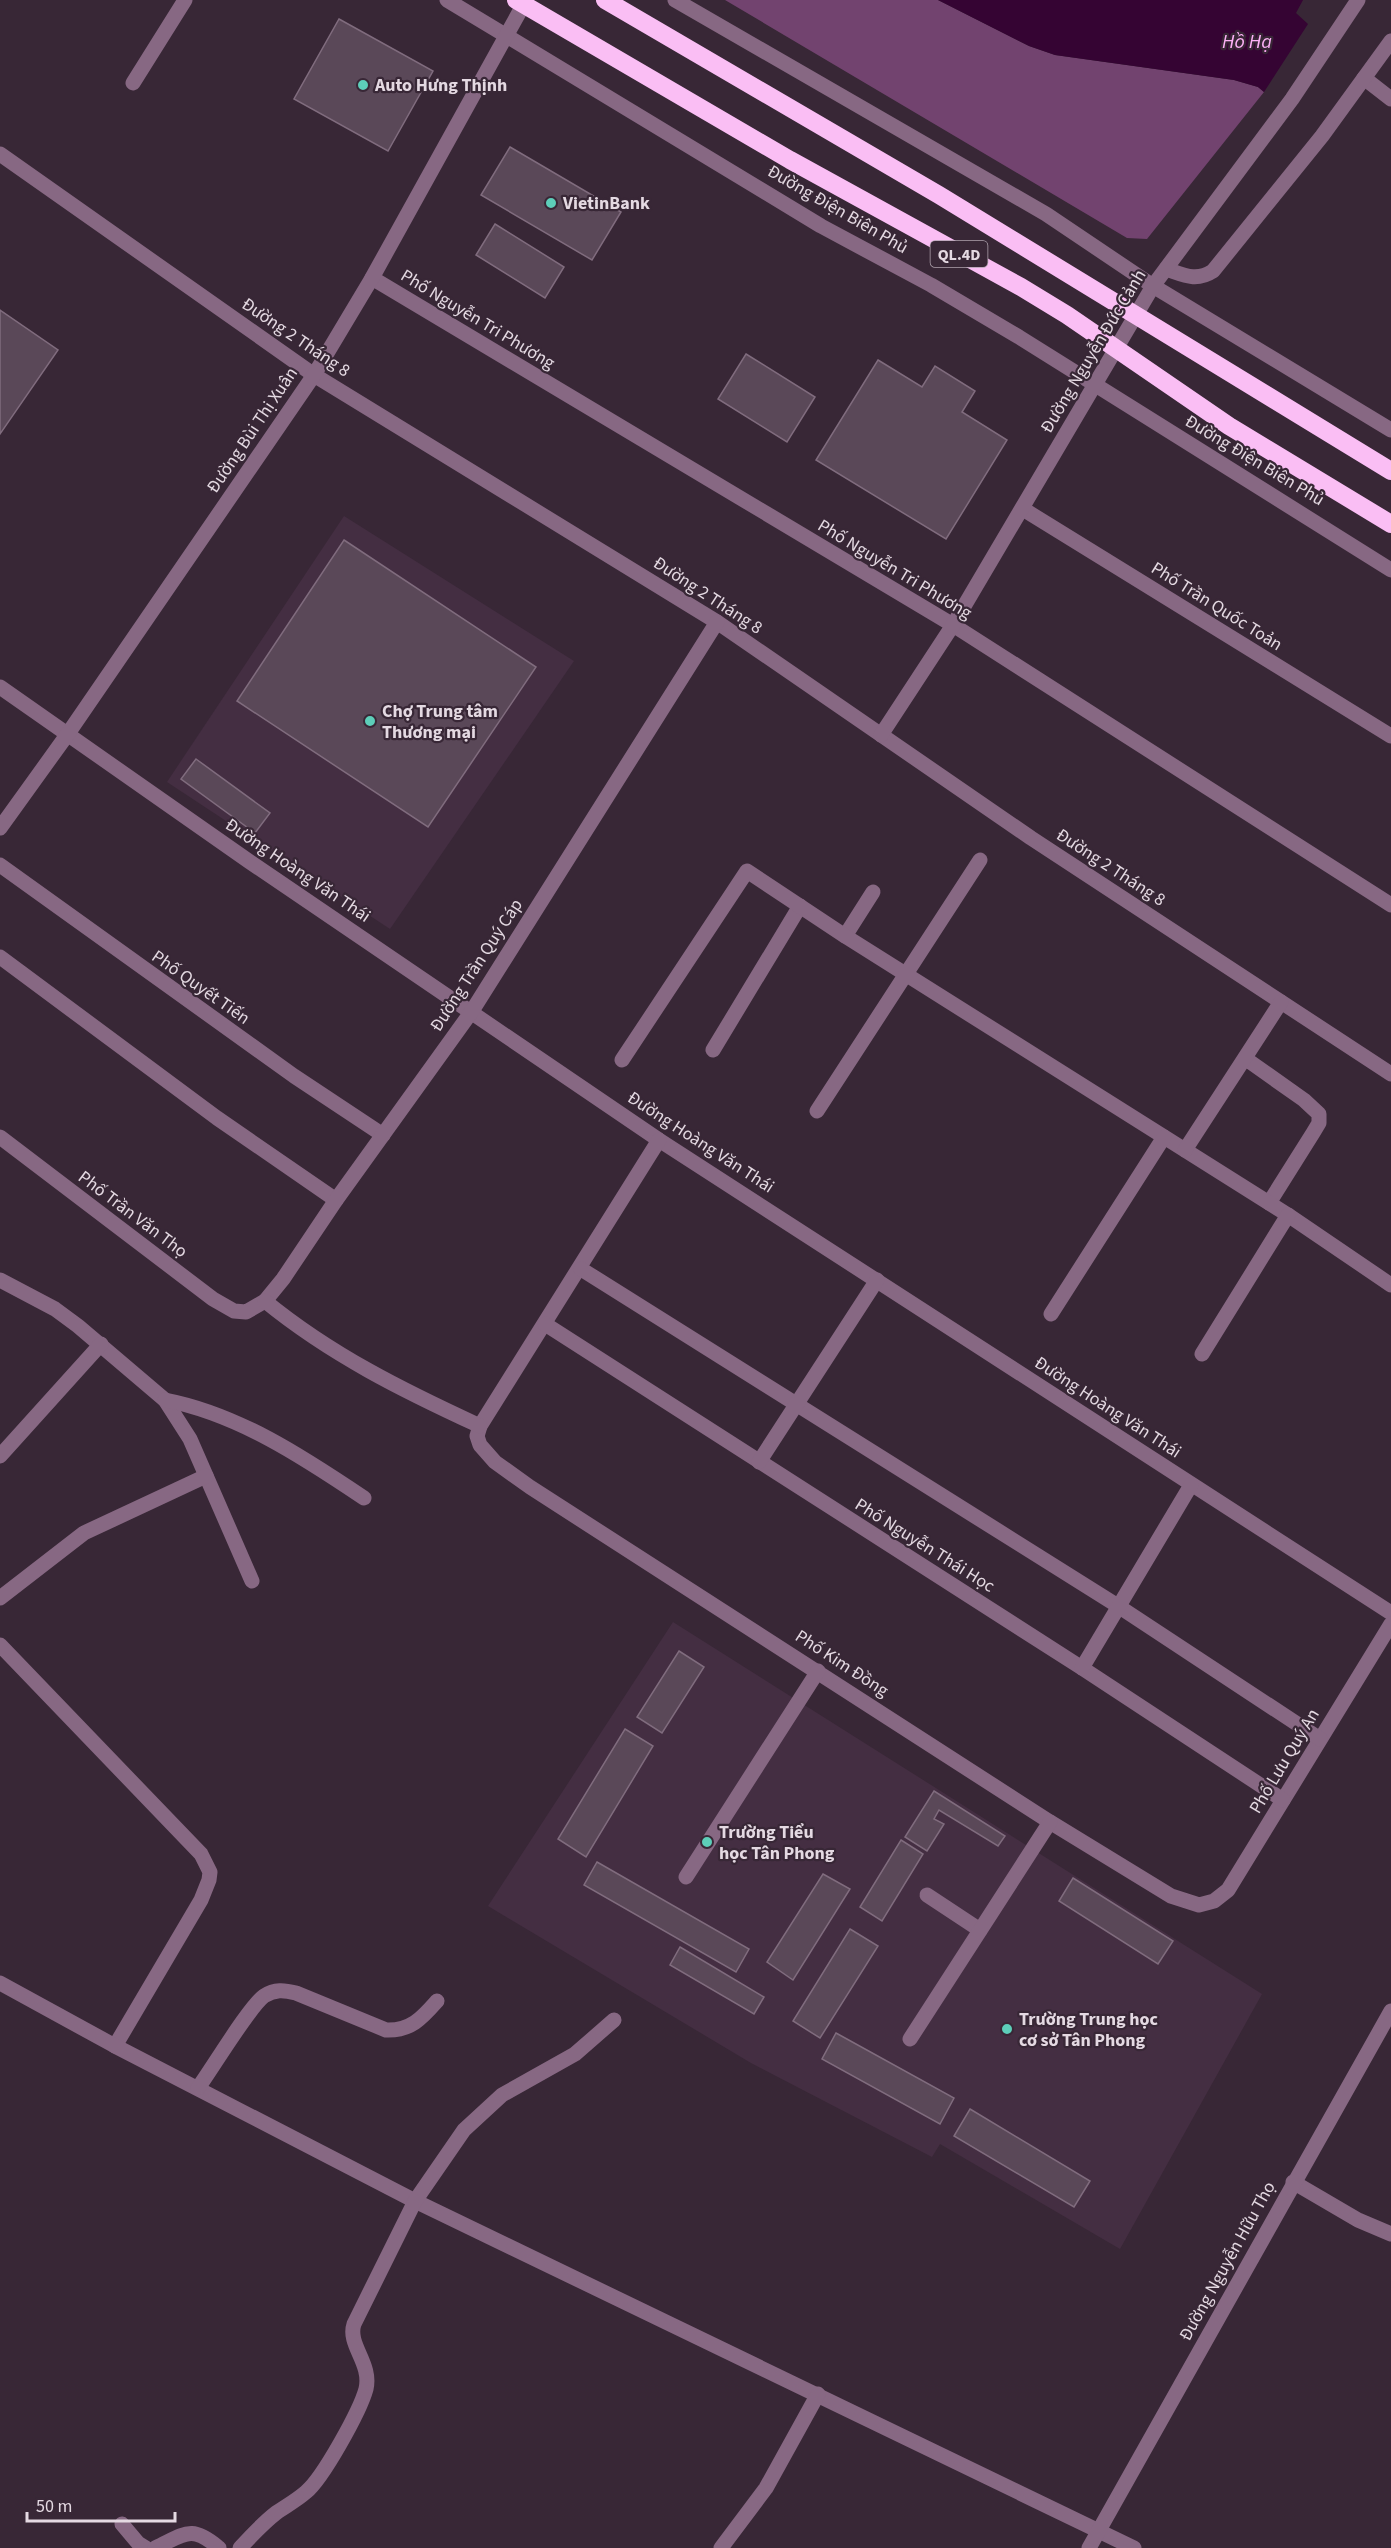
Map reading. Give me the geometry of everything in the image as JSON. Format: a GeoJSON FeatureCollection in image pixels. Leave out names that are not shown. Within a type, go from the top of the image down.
{"type":"FeatureCollection","features":[{"type":"Feature","properties":{"kind":"highway","name":"QL.4D"},"geometry":{"type":"LineString","coordinates":[[605,0],[939,195],[1391,471]]}},
{"type":"Feature","properties":{"kind":"highway","name":"Đường Điện Biên Phủ"},"geometry":{"type":"LineString","coordinates":[[522,1],[790,160],[1021,287],[1229,426],[1391,524]]}},
{"type":"Feature","properties":{"kind":"street"},"geometry":{"type":"LineString","coordinates":[[133,83],[186,0]]}},
{"type":"Feature","properties":{"kind":"street","name":"Đường Điện Biên Phủ"},"geometry":{"type":"LineString","coordinates":[[447,0],[821,226],[931,285],[1391,570]]}},
{"type":"Feature","properties":{"kind":"street"},"geometry":{"type":"LineString","coordinates":[[675,0],[1036,208],[1153,286],[1391,430]]}},
{"type":"Feature","properties":{"kind":"street","name":"Đường Nguyễn Đức Cảnh"},"geometry":{"type":"LineString","coordinates":[[881,735],[953,625],[1023,509],[1114,348],[1153,286],[1292,99],[1358,0]]}},
{"type":"Feature","properties":{"kind":"street","name":"Đường Bùi Thị Xuân"},"geometry":{"type":"LineString","coordinates":[[0,828],[68,735],[314,375],[372,278],[507,37],[522,1]]}},
{"type":"Feature","properties":{"kind":"street"},"geometry":{"type":"LineString","coordinates":[[1166,269],[1194,279],[1213,271],[1264,210],[1391,41]]}},
{"type":"Feature","properties":{"kind":"street"},"geometry":{"type":"LineString","coordinates":[[1364,78],[1391,99]]}},
{"type":"Feature","properties":{"kind":"street","name":"Đường 2 Tháng 8"},"geometry":{"type":"LineString","coordinates":[[0,154],[314,375],[717,622],[1031,838],[1391,1074]]}},
{"type":"Feature","properties":{"kind":"street","name":"Phố Nguyễn Tri Phương"},"geometry":{"type":"LineString","coordinates":[[372,278],[953,625],[1391,905]]}},
{"type":"Feature","properties":{"kind":"street","name":"Phố Trần Quốc Toản"},"geometry":{"type":"LineString","coordinates":[[1023,509],[1391,736]]}},
{"type":"Feature","properties":{"kind":"street","name":"Đường Trần Quý Cáp"},"geometry":{"type":"LineString","coordinates":[[246,1312],[265,1301],[472,1011],[717,622]]}},
{"type":"Feature","properties":{"kind":"street","name":"Đường Hoàng Văn Thái"},"geometry":{"type":"LineString","coordinates":[[0,687],[659,1140],[1391,1613]]}},
{"type":"Feature","properties":{"kind":"street"},"geometry":{"type":"LineString","coordinates":[[817,1111],[980,860]]}},
{"type":"Feature","properties":{"kind":"street","name":"Phố Quyết Tiến"},"geometry":{"type":"LineString","coordinates":[[0,865],[285,1070],[383,1135]]}},
{"type":"Feature","properties":{"kind":"street"},"geometry":{"type":"LineString","coordinates":[[622,1060],[747,871],[845,936],[1288,1215],[1391,1285]]}},
{"type":"Feature","properties":{"kind":"street"},"geometry":{"type":"LineString","coordinates":[[845,936],[873,892]]}},
{"type":"Feature","properties":{"kind":"street"},"geometry":{"type":"LineString","coordinates":[[713,1050],[800,906]]}},
{"type":"Feature","properties":{"kind":"street"},"geometry":{"type":"LineString","coordinates":[[0,957],[217,1118],[336,1200]]}},
{"type":"Feature","properties":{"kind":"street"},"geometry":{"type":"LineString","coordinates":[[1185,1150],[1281,1002]]}},
{"type":"Feature","properties":{"kind":"street"},"geometry":{"type":"LineString","coordinates":[[1245,1059],[1305,1100],[1319,1114],[1319,1123],[1269,1203]]}},
{"type":"Feature","properties":{"kind":"street","name":"Phố Trần Văn Thọ"},"geometry":{"type":"LineString","coordinates":[[0,1137],[213,1299],[234,1311],[246,1312]]}},
{"type":"Feature","properties":{"kind":"street"},"geometry":{"type":"LineString","coordinates":[[1051,1314],[1164,1137]]}},
{"type":"Feature","properties":{"kind":"street"},"geometry":{"type":"LineString","coordinates":[[265,1301],[344,1359],[479,1431],[659,1140]]}},
{"type":"Feature","properties":{"kind":"street"},"geometry":{"type":"LineString","coordinates":[[1203,1354],[1288,1215]]}},
{"type":"Feature","properties":{"kind":"street"},"geometry":{"type":"LineString","coordinates":[[581,1269],[1118,1606],[1320,1739]]}},
{"type":"Feature","properties":{"kind":"street"},"geometry":{"type":"LineString","coordinates":[[0,1280],[56,1309],[101,1344],[165,1400],[190,1439],[252,1581]]}},
{"type":"Feature","properties":{"kind":"street"},"geometry":{"type":"LineString","coordinates":[[759,1462],[877,1280]]}},
{"type":"Feature","properties":{"kind":"street","name":"Phố Nguyễn Thái Học"},"geometry":{"type":"LineString","coordinates":[[545,1324],[1082,1668],[1283,1800]]}},
{"type":"Feature","properties":{"kind":"street"},"geometry":{"type":"LineString","coordinates":[[0,1456],[101,1344]]}},
{"type":"Feature","properties":{"kind":"street"},"geometry":{"type":"LineString","coordinates":[[165,1400],[192,1405],[232,1420],[326,1473],[364,1498]]}},
{"type":"Feature","properties":{"kind":"street","name":"Phố Kim Đồng"},"geometry":{"type":"LineString","coordinates":[[479,1431],[480,1444],[495,1462],[530,1487],[1050,1822],[1172,1896],[1199,1905]]}},
{"type":"Feature","properties":{"kind":"street"},"geometry":{"type":"LineString","coordinates":[[0,1598],[64,1546],[84,1533],[206,1476]]}},
{"type":"Feature","properties":{"kind":"street"},"geometry":{"type":"LineString","coordinates":[[1082,1668],[1191,1485]]}},
{"type":"Feature","properties":{"kind":"street","name":"Phố Lưu Quý An"},"geometry":{"type":"LineString","coordinates":[[1199,1905],[1214,1901],[1228,1890],[1391,1624]]}},
{"type":"Feature","properties":{"kind":"street"},"geometry":{"type":"LineString","coordinates":[[0,1645],[158,1808],[208,1864],[209,1880],[201,1900],[115,2046]]}},
{"type":"Feature","properties":{"kind":"street"},"geometry":{"type":"LineString","coordinates":[[686,1877],[818,1671]]}},
{"type":"Feature","properties":{"kind":"street"},"geometry":{"type":"LineString","coordinates":[[910,2039],[1050,1822]]}},
{"type":"Feature","properties":{"kind":"street"},"geometry":{"type":"LineString","coordinates":[[927,1896],[980,1930]]}},
{"type":"Feature","properties":{"kind":"street"},"geometry":{"type":"LineString","coordinates":[[0,1983],[115,2046],[415,2201],[1134,2548]]}},
{"type":"Feature","properties":{"kind":"street"},"geometry":{"type":"LineString","coordinates":[[198,2088],[255,2005],[271,1992],[282,1990],[296,1993],[386,2030],[411,2026],[437,2001]]}},
{"type":"Feature","properties":{"kind":"street","name":"Đường Nguyễn Hữu Thọ"},"geometry":{"type":"LineString","coordinates":[[1089,2548],[1391,2011]]}},
{"type":"Feature","properties":{"kind":"street"},"geometry":{"type":"LineString","coordinates":[[240,2548],[266,2521],[313,2485],[363,2398],[367,2370],[355,2342],[353,2329],[415,2201],[464,2130],[502,2095],[575,2054],[614,2020]]}},
{"type":"Feature","properties":{"kind":"street"},"geometry":{"type":"LineString","coordinates":[[1293,2182],[1358,2220],[1391,2234]]}},
{"type":"Feature","properties":{"kind":"street"},"geometry":{"type":"LineString","coordinates":[[721,2548],[766,2488],[818,2394]]}},
{"type":"Feature","properties":{"kind":"street"},"geometry":{"type":"LineString","coordinates":[[122,2524],[146,2548]]}},
{"type":"Feature","properties":{"kind":"street"},"geometry":{"type":"LineString","coordinates":[[155,2548],[192,2532],[204,2535],[219,2548]]}},
{"type":"Feature","properties":{"kind":"shaded area"},"geometry":{"type":"Polygon","coordinates":[[[725,0],[938,0],[1029,46],[1055,55],[1234,80],[1258,87],[1264,92],[1147,239],[1127,238],[725,0]]]}},
{"type":"Feature","properties":{"kind":"shaded area","name":"Chợ Trung tâm Thương mại"},"geometry":{"type":"Polygon","coordinates":[[[344,516],[574,661],[390,929],[167,782],[344,516]]]}},
{"type":"Feature","properties":{"kind":"shaded area"},"geometry":{"type":"Polygon","coordinates":[[[673,1622],[1262,1994],[1120,2249],[940,2144],[932,2157],[751,2063],[488,1906],[673,1622]]]}},
{"type":"Feature","properties":{"kind":"water","name":"Hồ Hạ"},"geometry":{"type":"Polygon","coordinates":[[[938,0],[1303,0],[1296,13],[1308,24],[1264,92],[1258,87],[1234,80],[1055,55],[1029,46],[938,0]]]}},
{"type":"Feature","properties":{"kind":"building","name":"Auto Hưng Thịnh"},"geometry":{"type":"Polygon","coordinates":[[[339,19],[433,71],[388,151],[294,99],[339,19]]]}},
{"type":"Feature","properties":{"kind":"building","name":"VietinBank"},"geometry":{"type":"Polygon","coordinates":[[[510,147],[621,212],[592,260],[481,195],[510,147]]]}},
{"type":"Feature","properties":{"kind":"building"},"geometry":{"type":"Polygon","coordinates":[[[495,224],[564,267],[545,298],[476,255],[495,224]]]}},
{"type":"Feature","properties":{"kind":"building"},"geometry":{"type":"Polygon","coordinates":[[[0,310],[58,350],[0,434],[0,310]]]}},
{"type":"Feature","properties":{"kind":"building"},"geometry":{"type":"Polygon","coordinates":[[[746,354],[815,397],[787,442],[718,399],[746,354]]]}},
{"type":"Feature","properties":{"kind":"building"},"geometry":{"type":"Polygon","coordinates":[[[878,360],[922,387],[935,366],[975,391],[962,412],[1007,440],[946,539],[816,460],[878,360]]]}},
{"type":"Feature","properties":{"kind":"building"},"geometry":{"type":"Polygon","coordinates":[[[344,540],[536,667],[428,827],[237,701],[344,540]]]}},
{"type":"Feature","properties":{"kind":"building"},"geometry":{"type":"Polygon","coordinates":[[[196,759],[270,813],[255,833],[181,779],[196,759]]]}},
{"type":"Feature","properties":{"kind":"building"},"geometry":{"type":"Polygon","coordinates":[[[679,1651],[704,1667],[662,1733],[637,1717],[679,1651]]]}},
{"type":"Feature","properties":{"kind":"building"},"geometry":{"type":"Polygon","coordinates":[[[625,1729],[653,1746],[586,1857],[558,1839],[625,1729]]]}},
{"type":"Feature","properties":{"kind":"building"},"geometry":{"type":"Polygon","coordinates":[[[934,1791],[1005,1836],[998,1846],[939,1810],[934,1819],[944,1824],[927,1851],[905,1837],[934,1791]]]}},
{"type":"Feature","properties":{"kind":"building"},"geometry":{"type":"Polygon","coordinates":[[[901,1840],[923,1854],[882,1921],[860,1907],[901,1840]]]}},
{"type":"Feature","properties":{"kind":"building"},"geometry":{"type":"Polygon","coordinates":[[[597,1862],[749,1949],[736,1972],[584,1885],[597,1862]]]}},
{"type":"Feature","properties":{"kind":"building"},"geometry":{"type":"Polygon","coordinates":[[[823,1874],[850,1889],[793,1980],[767,1962],[823,1874]]]}},
{"type":"Feature","properties":{"kind":"building"},"geometry":{"type":"Polygon","coordinates":[[[1073,1878],[1173,1941],[1158,1964],[1059,1901],[1073,1878]]]}},
{"type":"Feature","properties":{"kind":"building"},"geometry":{"type":"Polygon","coordinates":[[[850,1929],[878,1946],[820,2038],[793,2021],[850,1929]]]}},
{"type":"Feature","properties":{"kind":"building"},"geometry":{"type":"Polygon","coordinates":[[[680,1947],[764,1997],[754,2014],[670,1965],[680,1947]]]}},
{"type":"Feature","properties":{"kind":"building"},"geometry":{"type":"Polygon","coordinates":[[[836,2033],[954,2098],[940,2124],[822,2059],[836,2033]]]}},
{"type":"Feature","properties":{"kind":"building"},"geometry":{"type":"Polygon","coordinates":[[[970,2109],[1090,2181],[1074,2207],[954,2136],[970,2109]]]}},
{"type":"Feature","properties":{"kind":"place","name":"Auto Hưng Thịnh"},"geometry":{"type":"Point","coordinates":[363,85]}},
{"type":"Feature","properties":{"kind":"place","name":"VietinBank"},"geometry":{"type":"Point","coordinates":[551,203]}},
{"type":"Feature","properties":{"kind":"place","name":"Chợ Trung tâm Thương mại"},"geometry":{"type":"Point","coordinates":[370,721]}},
{"type":"Feature","properties":{"kind":"place","name":"Trường Tiểu học Tân Phong"},"geometry":{"type":"Point","coordinates":[707,1842]}},
{"type":"Feature","properties":{"kind":"place","name":"Trường Trung học cơ sở Tân Phong"},"geometry":{"type":"Point","coordinates":[1007,2029]}}]}
